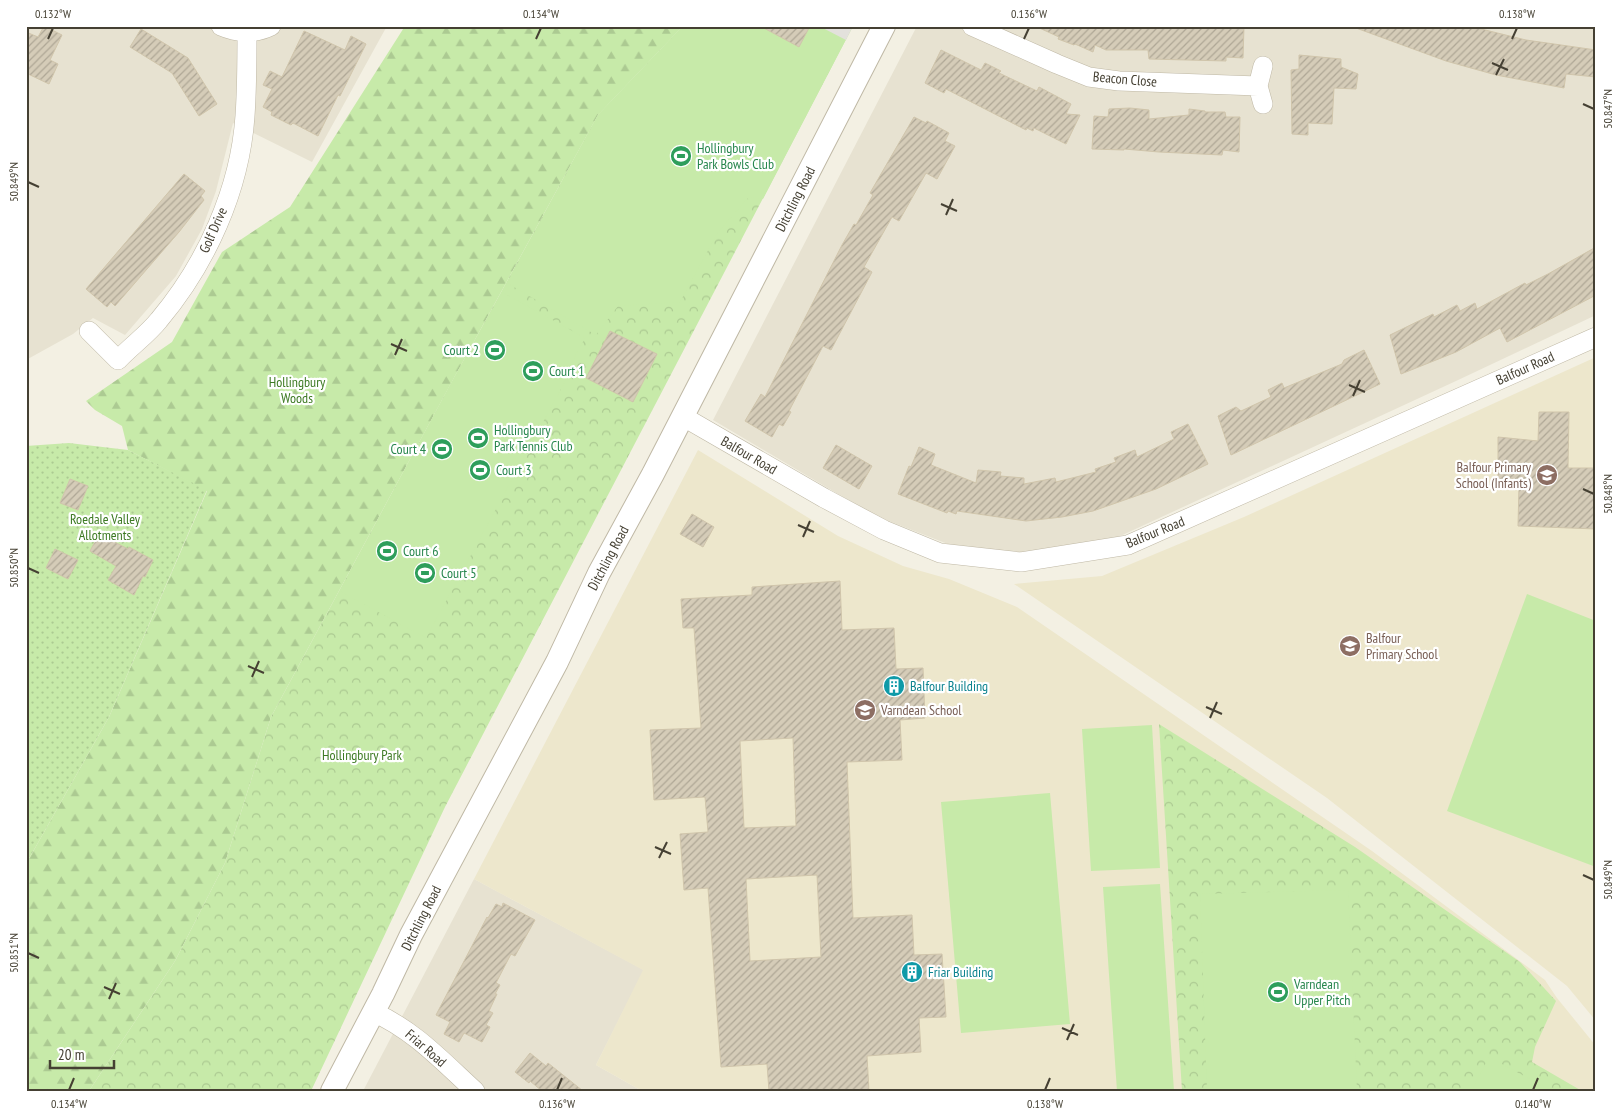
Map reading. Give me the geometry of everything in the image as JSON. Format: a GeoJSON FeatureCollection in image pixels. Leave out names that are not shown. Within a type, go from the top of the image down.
{"type":"FeatureCollection","features":[{"type":"Feature","properties":{"kind":"street"},"geometry":{"type":"LineString","coordinates":[[221,26],[233,31],[247,32],[255,32],[271,26]]}},
{"type":"Feature","properties":{"kind":"street","name":"Ditchling Road"},"geometry":{"type":"LineString","coordinates":[[332,1091],[411,935],[556,662],[599,573],[884,26]]}},
{"type":"Feature","properties":{"kind":"street","name":"Beacon Close"},"geometry":{"type":"LineString","coordinates":[[972,26],[1089,77],[1119,81],[1258,86]]}},
{"type":"Feature","properties":{"kind":"street","name":"Golf Drive"},"geometry":{"type":"LineString","coordinates":[[89,332],[118,360],[158,322],[186,282],[208,245],[231,188],[240,152],[245,117],[247,32]]}},
{"type":"Feature","properties":{"kind":"street"},"geometry":{"type":"LineString","coordinates":[[1263,66],[1258,86],[1263,104]]}},
{"type":"Feature","properties":{"kind":"street","name":"Balfour Road"},"geometry":{"type":"LineString","coordinates":[[682,416],[824,498],[884,530],[940,552],[1021,562],[1128,545],[1596,337]]}},
{"type":"Feature","properties":{"kind":"street","name":"Friar Road"},"geometry":{"type":"LineString","coordinates":[[373,1012],[412,1033],[475,1091]]}},
{"type":"Feature","properties":{"kind":"shaded area"},"geometry":{"type":"Polygon","coordinates":[[[26,26],[387,26],[312,162],[233,123],[216,191],[202,229],[176,276],[125,335],[93,318],[73,334],[26,360],[26,26]]]}},
{"type":"Feature","properties":{"kind":"shaded area"},"geometry":{"type":"Polygon","coordinates":[[[819,26],[853,26],[846,40],[819,26]]]}},
{"type":"Feature","properties":{"kind":"shaded area"},"geometry":{"type":"Polygon","coordinates":[[[917,26],[1596,26],[1596,315],[1103,544],[1030,553],[953,546],[881,518],[713,420],[917,26]]]}},
{"type":"Feature","properties":{"kind":"shaded area","name":"Balfour Primary School"},"geometry":{"type":"Polygon","coordinates":[[[1596,357],[1596,1021],[1567,986],[1327,798],[1014,584],[1102,576],[1244,517],[1596,357]]]}},
{"type":"Feature","properties":{"kind":"shaded area","name":"Varndean School"},"geometry":{"type":"Polygon","coordinates":[[[698,450],[838,536],[903,566],[949,579],[1017,607],[1372,851],[1545,980],[1557,998],[1596,1046],[1596,1091],[642,1091],[596,1065],[643,970],[474,879],[698,450]]]}},
{"type":"Feature","properties":{"kind":"shaded area"},"geometry":{"type":"Polygon","coordinates":[[[474,879],[644,970],[596,1065],[642,1091],[363,1091],[474,879]]]}},
{"type":"Feature","properties":{"kind":"green space","name":"Hollingbury Woods"},"geometry":{"type":"Polygon","coordinates":[[[405,26],[683,26],[598,115],[449,387],[271,717],[225,863],[175,961],[89,1091],[26,1091],[26,864],[109,717],[207,491],[128,450],[122,426],[95,410],[86,401],[172,342],[222,252],[290,207],[405,26]]]}},
{"type":"Feature","properties":{"kind":"green space","name":"Hollingbury Park"},"geometry":{"type":"Polygon","coordinates":[[[683,26],[853,26],[445,807],[311,1091],[89,1091],[175,961],[225,863],[271,717],[598,115],[683,26]]]}},
{"type":"Feature","properties":{"kind":"green space","name":"Hollingbury Park Bowls Club"},"geometry":{"type":"Polygon","coordinates":[[[683,26],[853,26],[763,199],[749,197],[718,232],[680,302],[618,306],[596,335],[507,283],[598,115],[683,26]]]}},
{"type":"Feature","properties":{"kind":"green space","name":"Hollingbury Park Tennis Club"},"geometry":{"type":"Polygon","coordinates":[[[502,292],[585,338],[565,375],[568,376],[426,638],[340,591],[502,292]]]}},
{"type":"Feature","properties":{"kind":"green space","name":"Roedale Valley Allotments"},"geometry":{"type":"Polygon","coordinates":[[[69,443],[128,450],[207,490],[109,717],[26,864],[26,446],[69,443]]]}},
{"type":"Feature","properties":{"kind":"green space"},"geometry":{"type":"Polygon","coordinates":[[[1527,594],[1596,621],[1596,867],[1447,811],[1527,594]]]}},
{"type":"Feature","properties":{"kind":"green space"},"geometry":{"type":"Polygon","coordinates":[[[1159,724],[1355,847],[1520,962],[1556,1001],[1535,1047],[1532,1062],[1582,1091],[1182,1091],[1159,724]]]}},
{"type":"Feature","properties":{"kind":"green space"},"geometry":{"type":"Polygon","coordinates":[[[1152,725],[1160,868],[1091,871],[1082,729],[1152,725]]]}},
{"type":"Feature","properties":{"kind":"green space"},"geometry":{"type":"Polygon","coordinates":[[[1050,793],[1070,1024],[961,1033],[941,802],[1050,793]]]}},
{"type":"Feature","properties":{"kind":"green space"},"geometry":{"type":"Polygon","coordinates":[[[1160,884],[1174,1091],[1117,1091],[1103,887],[1160,884]]]}},
{"type":"Feature","properties":{"kind":"green space","name":"Varndean Upper Pitch"},"geometry":{"type":"Polygon","coordinates":[[[1348,890],[1357,1091],[1207,1091],[1200,894],[1348,890]]]}},
{"type":"Feature","properties":{"kind":"green space"},"geometry":{"type":"Polygon","coordinates":[[[1489,1057],[1552,1091],[1471,1091],[1489,1057]]]}},
{"type":"Feature","properties":{"kind":"building"},"geometry":{"type":"Polygon","coordinates":[[[44,26],[62,35],[50,60],[58,64],[49,84],[26,73],[26,32],[38,37],[44,26]]]}},
{"type":"Feature","properties":{"kind":"building"},"geometry":{"type":"Polygon","coordinates":[[[760,26],[810,26],[799,47],[760,26]]]}},
{"type":"Feature","properties":{"kind":"building"},"geometry":{"type":"Polygon","coordinates":[[[1035,26],[1244,26],[1243,58],[1226,57],[1226,61],[1149,59],[1148,50],[1106,50],[1095,45],[1093,52],[1058,39],[1059,37],[1035,26]]]}},
{"type":"Feature","properties":{"kind":"building"},"geometry":{"type":"Polygon","coordinates":[[[1356,26],[1469,26],[1526,40],[1596,50],[1596,77],[1566,74],[1564,88],[1496,75],[1446,61],[1356,28],[1356,26]]]}},
{"type":"Feature","properties":{"kind":"building"},"geometry":{"type":"Polygon","coordinates":[[[141,29],[188,58],[217,104],[199,116],[172,73],[130,47],[141,29]]]}},
{"type":"Feature","properties":{"kind":"building"},"geometry":{"type":"Polygon","coordinates":[[[304,31],[345,50],[351,36],[366,44],[318,136],[293,123],[291,125],[271,115],[272,112],[263,107],[272,89],[263,85],[270,71],[282,77],[304,31]]]}},
{"type":"Feature","properties":{"kind":"building"},"geometry":{"type":"Polygon","coordinates":[[[941,50],[981,70],[985,63],[1001,71],[999,73],[1037,91],[1039,87],[1071,104],[1066,114],[1080,115],[1066,144],[1034,128],[1033,131],[1027,128],[1026,130],[946,89],[944,93],[925,83],[941,50]]]}},
{"type":"Feature","properties":{"kind":"building"},"geometry":{"type":"Polygon","coordinates":[[[1299,55],[1341,59],[1341,67],[1358,74],[1356,89],[1334,88],[1332,124],[1308,123],[1308,135],[1292,134],[1291,70],[1299,69],[1299,55]]]}},
{"type":"Feature","properties":{"kind":"building"},"geometry":{"type":"Polygon","coordinates":[[[1130,108],[1149,110],[1149,119],[1189,115],[1189,109],[1205,112],[1225,112],[1226,117],[1240,117],[1239,152],[1223,150],[1222,155],[1092,149],[1094,116],[1108,117],[1109,109],[1130,108]]]}},
{"type":"Feature","properties":{"kind":"building"},"geometry":{"type":"Polygon","coordinates":[[[914,117],[926,123],[927,121],[949,133],[945,141],[955,146],[937,179],[926,173],[899,221],[892,217],[864,267],[872,272],[831,350],[823,346],[789,411],[791,412],[783,426],[779,424],[772,437],[745,421],[761,394],[765,397],[842,245],[873,195],[870,193],[914,117]]]}},
{"type":"Feature","properties":{"kind":"building"},"geometry":{"type":"Polygon","coordinates":[[[184,174],[205,191],[201,196],[204,200],[115,306],[111,302],[107,307],[86,289],[184,174]]]}},
{"type":"Feature","properties":{"kind":"building"},"geometry":{"type":"Polygon","coordinates":[[[1596,247],[1596,295],[1507,342],[1500,328],[1456,352],[1401,374],[1390,335],[1433,314],[1434,317],[1457,305],[1460,311],[1475,303],[1477,309],[1525,283],[1526,285],[1548,274],[1596,247]]]}},
{"type":"Feature","properties":{"kind":"building"},"geometry":{"type":"Polygon","coordinates":[[[610,331],[657,354],[633,402],[586,378],[610,331]]]}},
{"type":"Feature","properties":{"kind":"building"},"geometry":{"type":"Polygon","coordinates":[[[1364,350],[1380,384],[1231,455],[1218,416],[1236,407],[1241,411],[1271,397],[1268,390],[1282,383],[1284,388],[1342,364],[1344,360],[1364,350]]]}},
{"type":"Feature","properties":{"kind":"building","name":"Balfour Primary School (Infants)"},"geometry":{"type":"Polygon","coordinates":[[[1539,412],[1569,412],[1568,468],[1596,468],[1596,529],[1518,526],[1519,485],[1498,482],[1498,437],[1538,441],[1539,412]]]}},
{"type":"Feature","properties":{"kind":"building"},"geometry":{"type":"Polygon","coordinates":[[[1188,424],[1208,464],[1156,489],[1093,511],[1026,521],[957,511],[956,514],[948,511],[947,513],[898,494],[919,447],[935,454],[931,465],[976,483],[978,470],[1001,472],[1000,476],[1024,478],[1024,484],[1055,478],[1056,482],[1096,472],[1095,469],[1116,462],[1114,458],[1135,450],[1137,457],[1174,439],[1171,432],[1188,424]]]}},
{"type":"Feature","properties":{"kind":"building"},"geometry":{"type":"Polygon","coordinates":[[[836,445],[872,466],[859,489],[823,468],[836,445]]]}},
{"type":"Feature","properties":{"kind":"building"},"geometry":{"type":"Polygon","coordinates":[[[70,479],[88,486],[78,510],[60,503],[70,479]]]}},
{"type":"Feature","properties":{"kind":"building"},"geometry":{"type":"Polygon","coordinates":[[[692,514],[714,527],[703,547],[680,534],[692,514]]]}},
{"type":"Feature","properties":{"kind":"building"},"geometry":{"type":"Polygon","coordinates":[[[99,534],[153,560],[134,595],[108,580],[116,566],[90,551],[99,534]]]}},
{"type":"Feature","properties":{"kind":"building"},"geometry":{"type":"Polygon","coordinates":[[[55,549],[78,560],[68,579],[46,568],[55,549]]]}},
{"type":"Feature","properties":{"kind":"building","name":"Varndean School"},"geometry":{"type":"Polygon","coordinates":[[[840,581],[842,630],[894,628],[896,669],[923,668],[925,718],[900,720],[902,760],[847,762],[853,918],[912,915],[914,955],[942,954],[946,1017],[919,1018],[921,1052],[867,1056],[869,1091],[769,1091],[767,1064],[721,1067],[708,888],[684,890],[680,834],[708,832],[705,797],[654,800],[650,730],[701,728],[694,628],[683,628],[681,599],[752,595],[752,587],[840,581]],[[793,738],[740,741],[744,828],[796,826],[793,738]],[[817,875],[746,879],[750,961],[821,957],[817,875]]]}},
{"type":"Feature","properties":{"kind":"building"},"geometry":{"type":"Polygon","coordinates":[[[503,903],[535,920],[515,956],[511,954],[496,983],[500,985],[489,1011],[493,1013],[486,1025],[490,1027],[482,1042],[464,1033],[459,1042],[444,1034],[450,1022],[436,1015],[487,917],[496,904],[502,907],[503,903]]]}},
{"type":"Feature","properties":{"kind":"building"},"geometry":{"type":"Polygon","coordinates":[[[530,1053],[546,1066],[548,1063],[583,1091],[542,1091],[530,1081],[529,1083],[515,1072],[530,1053]]]}},
{"type":"Feature","properties":{"kind":"place","name":"Hollingbury Park Bowls Club"},"geometry":{"type":"Point","coordinates":[681,156]}},
{"type":"Feature","properties":{"kind":"place","name":"Court 2"},"geometry":{"type":"Point","coordinates":[495,350]}},
{"type":"Feature","properties":{"kind":"place","name":"Court 1"},"geometry":{"type":"Point","coordinates":[533,371]}},
{"type":"Feature","properties":{"kind":"place","name":"Hollingbury Park Tennis Club"},"geometry":{"type":"Point","coordinates":[478,438]}},
{"type":"Feature","properties":{"kind":"place","name":"Court 4"},"geometry":{"type":"Point","coordinates":[442,449]}},
{"type":"Feature","properties":{"kind":"place","name":"Court 3"},"geometry":{"type":"Point","coordinates":[480,470]}},
{"type":"Feature","properties":{"kind":"place","name":"Balfour Primary School (Infants)"},"geometry":{"type":"Point","coordinates":[1547,475]}},
{"type":"Feature","properties":{"kind":"place","name":"Court 6"},"geometry":{"type":"Point","coordinates":[387,551]}},
{"type":"Feature","properties":{"kind":"place","name":"Court 5"},"geometry":{"type":"Point","coordinates":[425,573]}},
{"type":"Feature","properties":{"kind":"place","name":"Balfour Primary School"},"geometry":{"type":"Point","coordinates":[1350,646]}},
{"type":"Feature","properties":{"kind":"place","name":"Balfour Building"},"geometry":{"type":"Point","coordinates":[894,686]}},
{"type":"Feature","properties":{"kind":"place","name":"Varndean School"},"geometry":{"type":"Point","coordinates":[865,710]}},
{"type":"Feature","properties":{"kind":"place","name":"Friar Building"},"geometry":{"type":"Point","coordinates":[912,972]}},
{"type":"Feature","properties":{"kind":"place","name":"Varndean Upper Pitch"},"geometry":{"type":"Point","coordinates":[1278,992]}}]}
